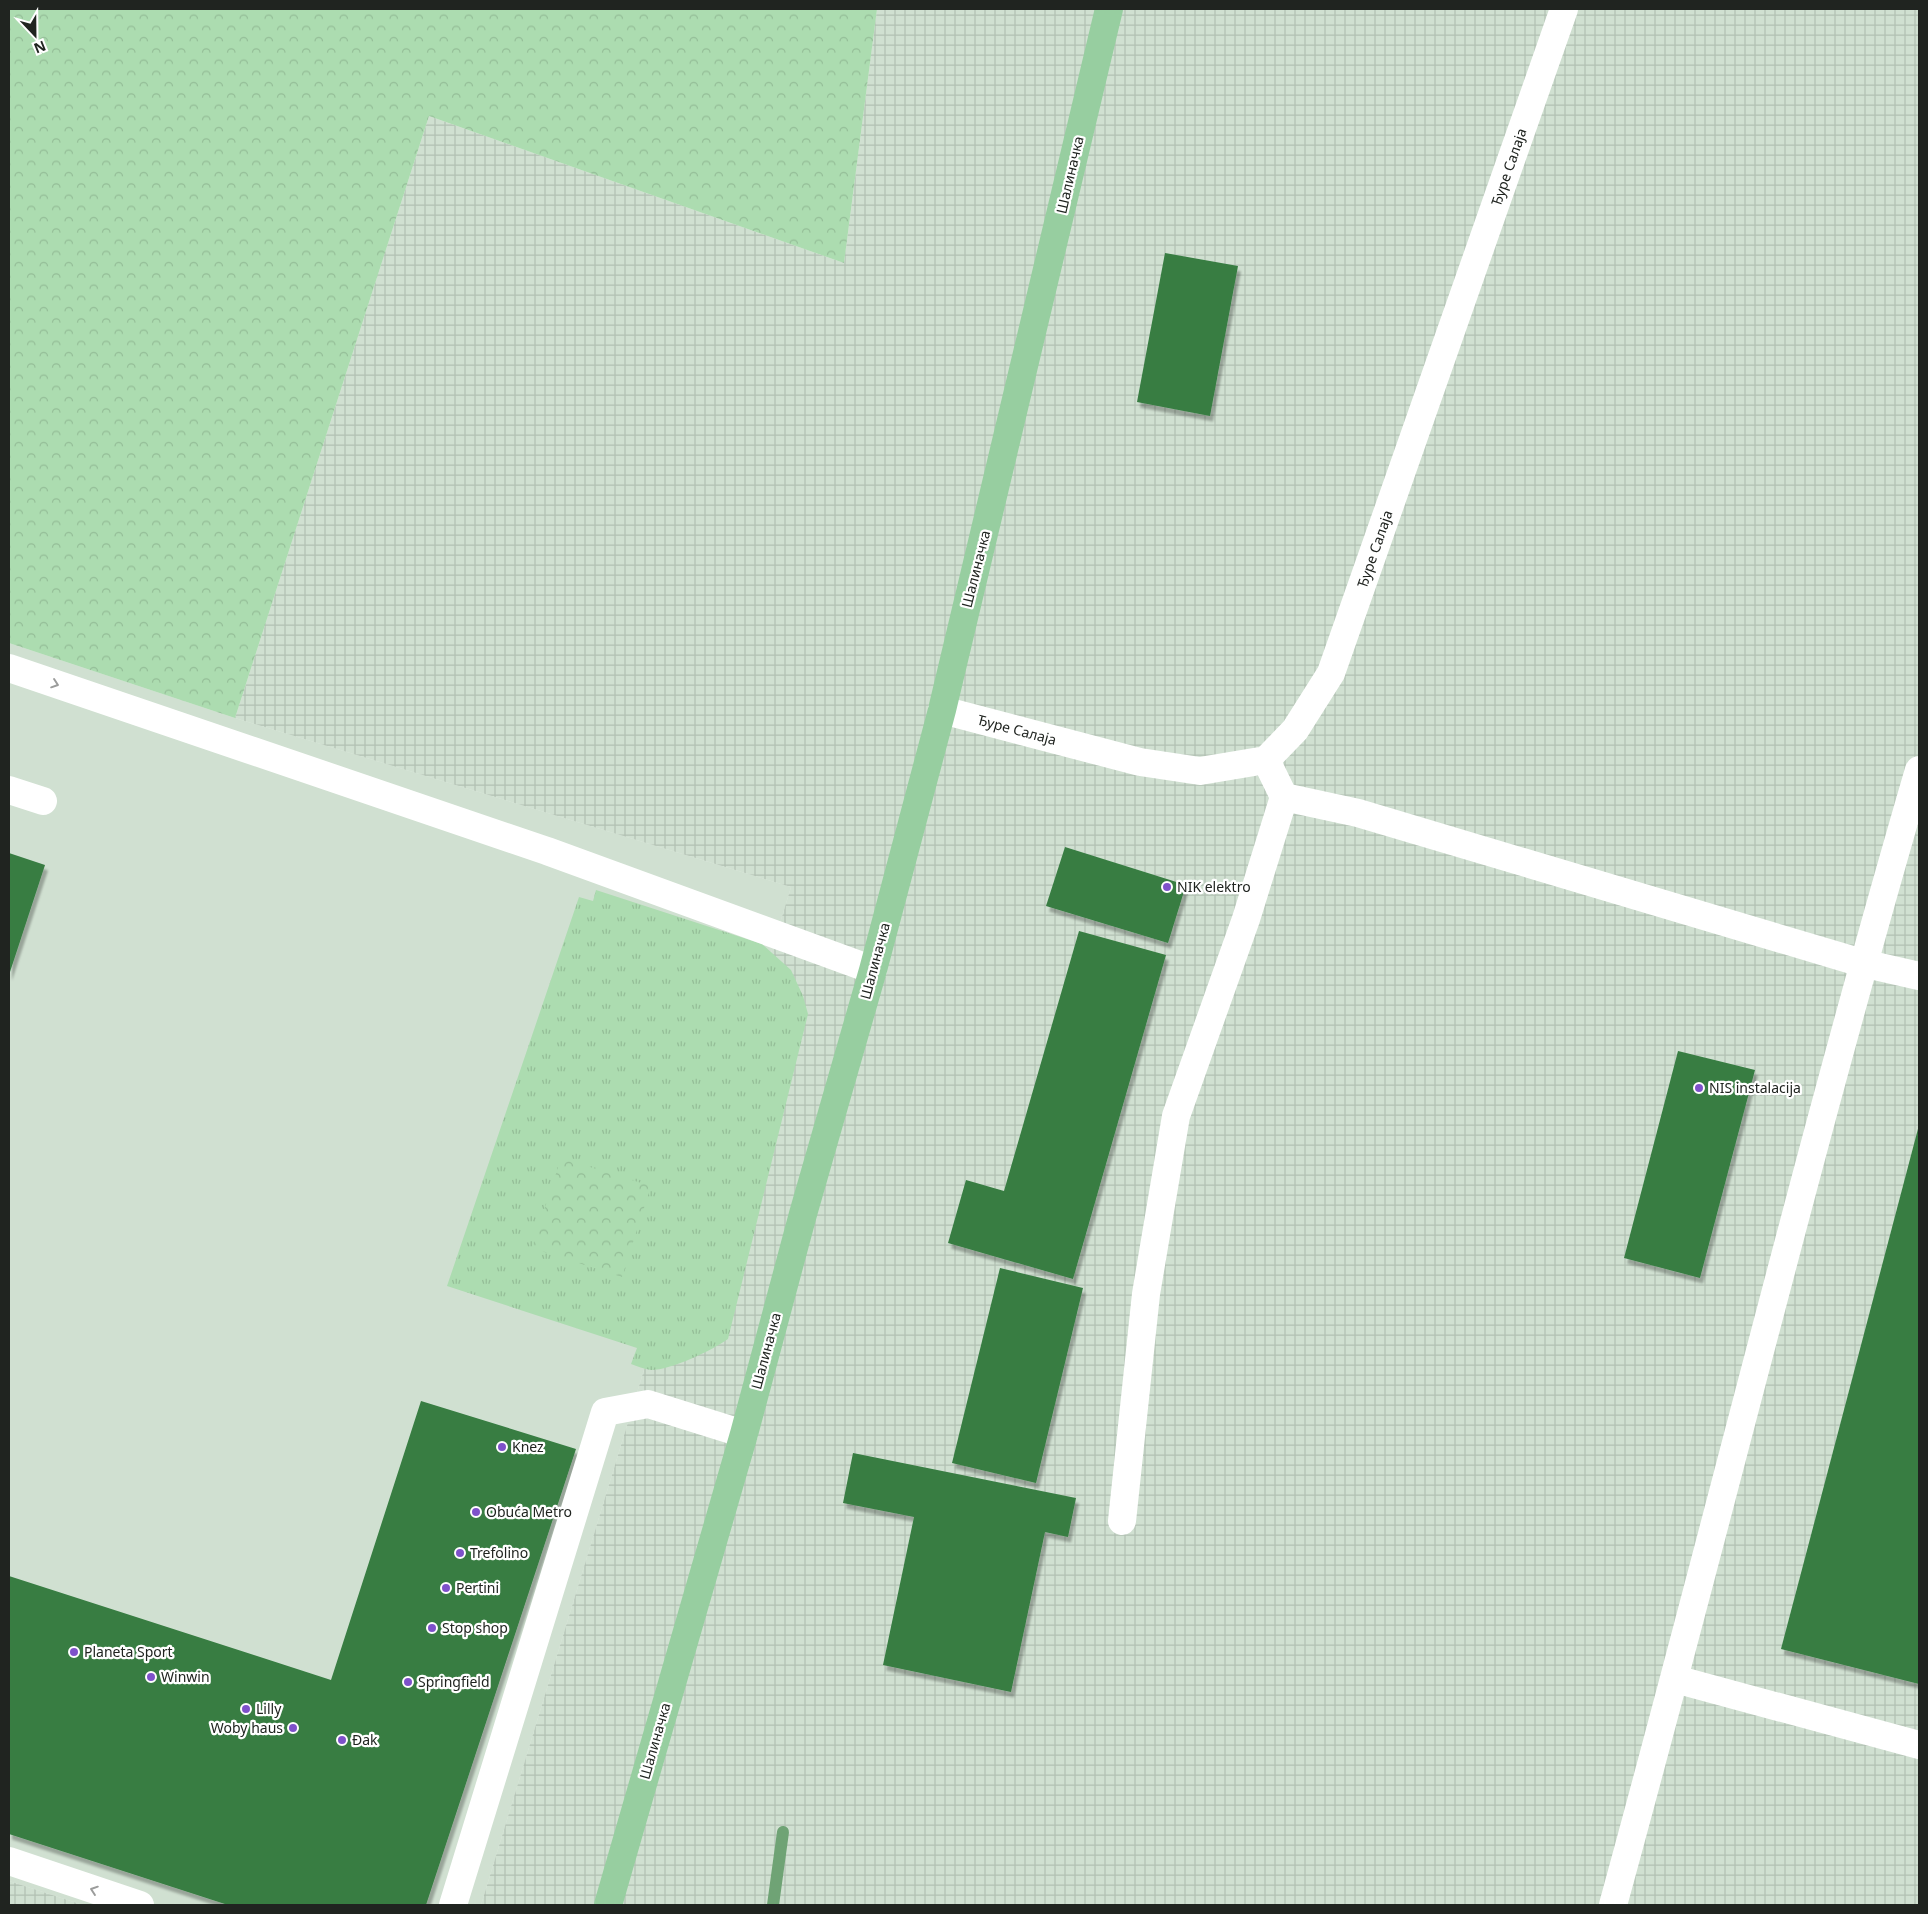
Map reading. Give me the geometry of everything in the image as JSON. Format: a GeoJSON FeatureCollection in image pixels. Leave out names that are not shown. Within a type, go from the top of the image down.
{"type":"FeatureCollection","features":[{"type":"Feature","properties":{"kind":"main road","name":"Шалиначка"},"geometry":{"type":"LineString","coordinates":[[608,1905],[744,1434],[803,1214],[873,970],[942,710],[1109,9]]}},
{"type":"Feature","properties":{"kind":"street","name":"Ђуре Салаја"},"geometry":{"type":"LineString","coordinates":[[942,710],[1140,762],[1200,771],[1266,760],[1295,730],[1331,673],[1564,9]]}},
{"type":"Feature","properties":{"kind":"street"},"geometry":{"type":"LineString","coordinates":[[9,668],[547,851],[873,970]]}},
{"type":"Feature","properties":{"kind":"street"},"geometry":{"type":"LineString","coordinates":[[1122,1521],[1146,1294],[1176,1116],[1246,919],[1284,797],[1266,760]]}},
{"type":"Feature","properties":{"kind":"street"},"geometry":{"type":"LineString","coordinates":[[1613,1905],[1675,1679],[1862,963],[1919,770]]}},
{"type":"Feature","properties":{"kind":"street"},"geometry":{"type":"LineString","coordinates":[[9,790],[43,801]]}},
{"type":"Feature","properties":{"kind":"street"},"geometry":{"type":"LineString","coordinates":[[1284,797],[1358,812],[1862,963],[1919,976]]}},
{"type":"Feature","properties":{"kind":"street"},"geometry":{"type":"LineString","coordinates":[[453,1905],[605,1412],[648,1404],[744,1434]]}},
{"type":"Feature","properties":{"kind":"street"},"geometry":{"type":"LineString","coordinates":[[1675,1679],[1919,1745]]}},
{"type":"Feature","properties":{"kind":"street"},"geometry":{"type":"LineString","coordinates":[[9,1861],[140,1905]]}},
{"type":"Feature","properties":{"kind":"shaded area"},"geometry":{"type":"Polygon","coordinates":[[[877,9],[1919,9],[1919,1905],[481,1905],[791,887],[235,718],[429,116],[844,263],[877,9]]]}},
{"type":"Feature","properties":{"kind":"shaded area","name":"Stop shop"},"geometry":{"type":"Polygon","coordinates":[[[9,643],[235,718],[791,887],[481,1905],[83,1905],[9,1881],[9,643]]]}},
{"type":"Feature","properties":{"kind":"shaded area"},"geometry":{"type":"Polygon","coordinates":[[[9,1881],[83,1905],[9,1905],[9,1881]]]}},
{"type":"Feature","properties":{"kind":"green space"},"geometry":{"type":"Polygon","coordinates":[[[9,9],[877,9],[844,263],[429,116],[235,718],[9,643],[9,9]]]}},
{"type":"Feature","properties":{"kind":"green space"},"geometry":{"type":"Polygon","coordinates":[[[596,890],[762,944],[791,970],[803,996],[808,1014],[728,1339],[691,1359],[669,1367],[651,1370],[631,1364],[637,1348],[447,1286],[579,897],[593,901],[596,890]]]}},
{"type":"Feature","properties":{"kind":"green space"},"geometry":{"type":"Polygon","coordinates":[[[561,1158],[651,1186],[622,1277],[532,1248],[561,1158]]]}},
{"type":"Feature","properties":{"kind":"building"},"geometry":{"type":"Polygon","coordinates":[[[1165,253],[1238,266],[1210,416],[1137,402],[1165,253]]]}},
{"type":"Feature","properties":{"kind":"building"},"geometry":{"type":"Polygon","coordinates":[[[1065,847],[1186,885],[1168,943],[1046,906],[1065,847]]]}},
{"type":"Feature","properties":{"kind":"building"},"geometry":{"type":"Polygon","coordinates":[[[9,853],[45,865],[9,975],[9,853]]]}},
{"type":"Feature","properties":{"kind":"building"},"geometry":{"type":"Polygon","coordinates":[[[1079,931],[1166,955],[1073,1279],[948,1243],[966,1180],[1004,1191],[1079,931]]]}},
{"type":"Feature","properties":{"kind":"building"},"geometry":{"type":"Polygon","coordinates":[[[1678,1051],[1755,1070],[1700,1278],[1624,1258],[1678,1051]]]}},
{"type":"Feature","properties":{"kind":"building"},"geometry":{"type":"Polygon","coordinates":[[[1919,1125],[1919,1684],[1781,1649],[1919,1125]]]}},
{"type":"Feature","properties":{"kind":"building"},"geometry":{"type":"Polygon","coordinates":[[[1000,1268],[1083,1288],[1036,1483],[952,1463],[1000,1268]]]}},
{"type":"Feature","properties":{"kind":"building","name":"Stop shop"},"geometry":{"type":"Polygon","coordinates":[[[421,1401],[576,1449],[426,1905],[228,1905],[9,1834],[9,1576],[331,1680],[421,1401]]]}},
{"type":"Feature","properties":{"kind":"building"},"geometry":{"type":"Polygon","coordinates":[[[853,1453],[1076,1498],[1068,1537],[1045,1532],[1011,1692],[883,1665],[914,1517],[843,1503],[853,1453]]]}},
{"type":"Feature","properties":{"kind":"waterway"},"geometry":{"type":"LineString","coordinates":[[773,1905],[783,1832]]}},
{"type":"Feature","properties":{"kind":"place","name":"NIK elektro"},"geometry":{"type":"Point","coordinates":[1167,887]}},
{"type":"Feature","properties":{"kind":"place","name":"NIS instalacija"},"geometry":{"type":"Point","coordinates":[1699,1088]}},
{"type":"Feature","properties":{"kind":"place","name":"Knez"},"geometry":{"type":"Point","coordinates":[502,1447]}},
{"type":"Feature","properties":{"kind":"place","name":"Obuća Metro"},"geometry":{"type":"Point","coordinates":[476,1512]}},
{"type":"Feature","properties":{"kind":"place","name":"Trefolino"},"geometry":{"type":"Point","coordinates":[460,1553]}},
{"type":"Feature","properties":{"kind":"place","name":"Pertini"},"geometry":{"type":"Point","coordinates":[446,1588]}},
{"type":"Feature","properties":{"kind":"place","name":"Stop shop"},"geometry":{"type":"Point","coordinates":[432,1628]}},
{"type":"Feature","properties":{"kind":"place","name":"Planeta Sport"},"geometry":{"type":"Point","coordinates":[74,1652]}},
{"type":"Feature","properties":{"kind":"place","name":"Winwin"},"geometry":{"type":"Point","coordinates":[151,1677]}},
{"type":"Feature","properties":{"kind":"place","name":"Springfield"},"geometry":{"type":"Point","coordinates":[408,1682]}},
{"type":"Feature","properties":{"kind":"place","name":"Lilly"},"geometry":{"type":"Point","coordinates":[246,1709]}},
{"type":"Feature","properties":{"kind":"place","name":"Woby haus"},"geometry":{"type":"Point","coordinates":[293,1728]}},
{"type":"Feature","properties":{"kind":"place","name":"Đak"},"geometry":{"type":"Point","coordinates":[342,1740]}}]}
